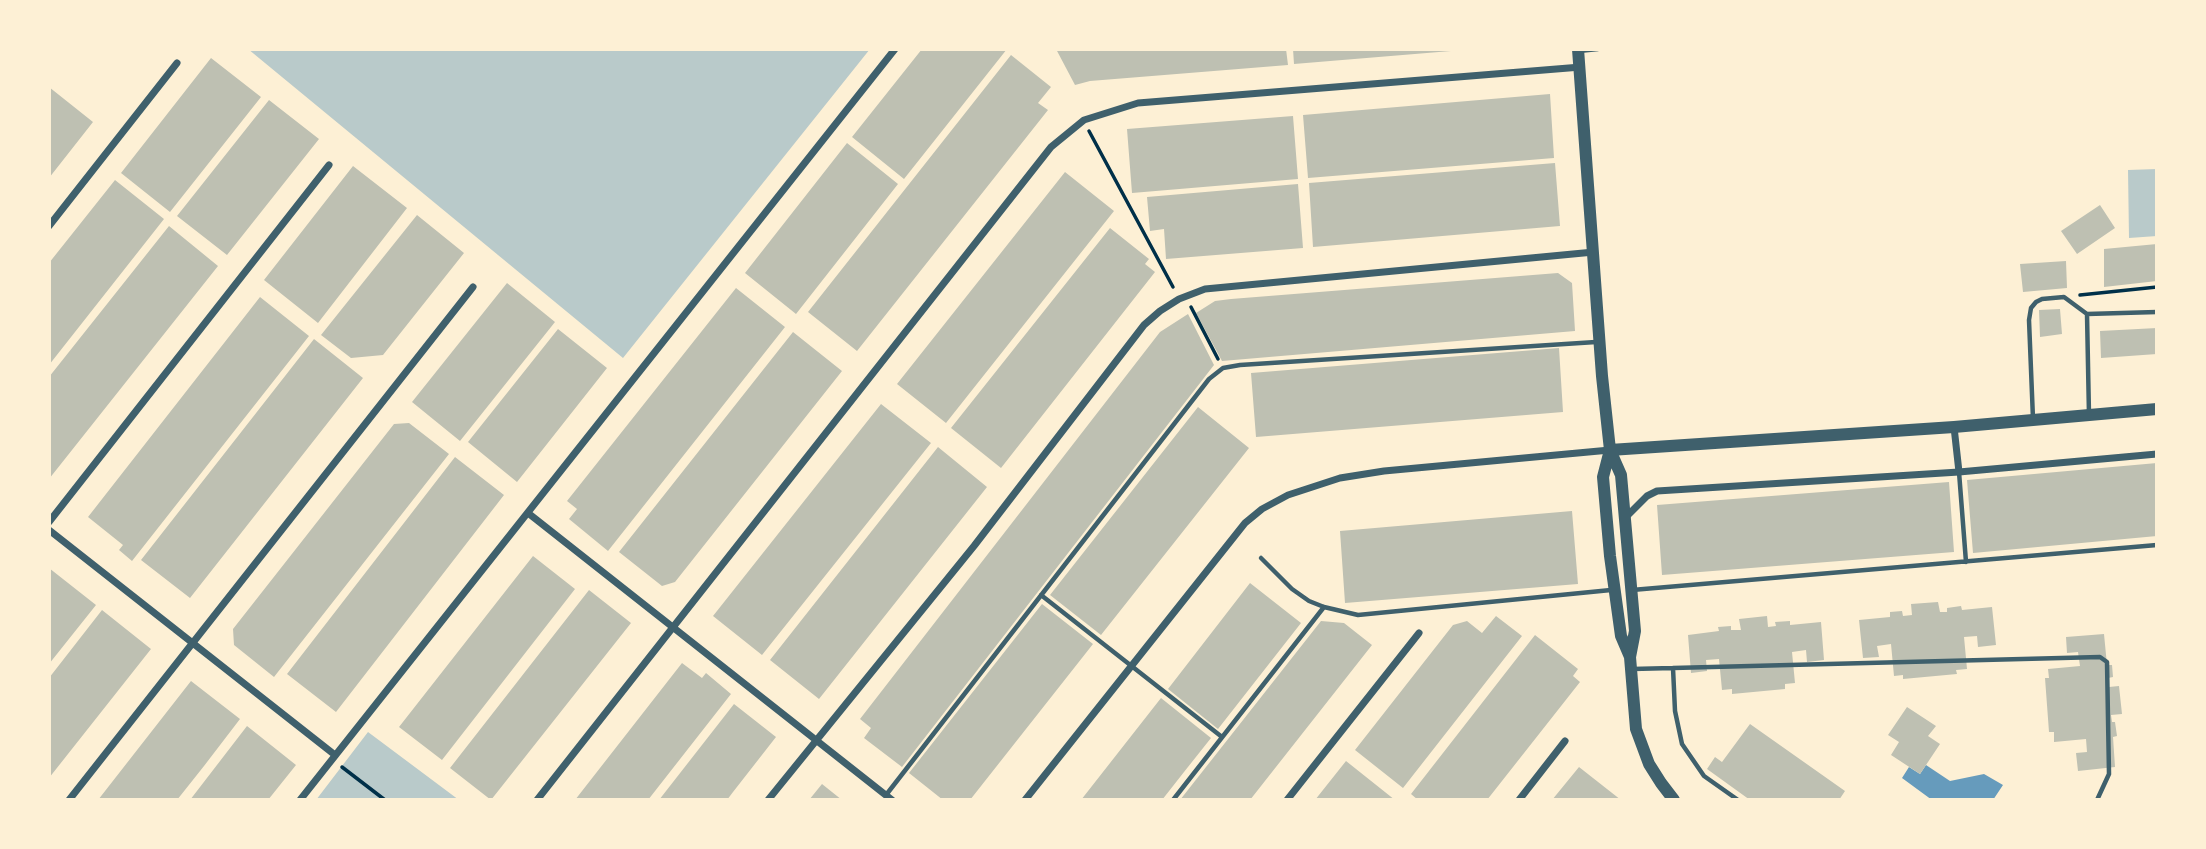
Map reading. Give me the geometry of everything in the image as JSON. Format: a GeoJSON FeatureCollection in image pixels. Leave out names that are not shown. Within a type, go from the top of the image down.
{"type":"FeatureCollection","features":[{"type":"Feature","properties":{"kind":"street"},"geometry":{"type":"LineString","coordinates":[[300,800],[895,49]]}},
{"type":"Feature","properties":{"kind":"street"},"geometry":{"type":"LineString","coordinates":[[1578,50],[1610,450],[1621,475],[1635,631],[1631,663],[1636,729],[1649,764],[1675,800]]}},
{"type":"Feature","properties":{"kind":"street"},"geometry":{"type":"LineString","coordinates":[[49,226],[177,62]]}},
{"type":"Feature","properties":{"kind":"street"},"geometry":{"type":"LineString","coordinates":[[537,800],[1051,147],[1084,120],[1138,103],[1580,67]]}},
{"type":"Feature","properties":{"kind":"street"},"geometry":{"type":"LineString","coordinates":[[49,522],[329,165]]}},
{"type":"Feature","properties":{"kind":"street"},"geometry":{"type":"LineString","coordinates":[[768,800],[974,546],[1144,325],[1182,297],[1205,289],[1595,252]]}},
{"type":"Feature","properties":{"kind":"street"},"geometry":{"type":"LineString","coordinates":[[69,800],[473,287]]}},
{"type":"Feature","properties":{"kind":"street"},"geometry":{"type":"LineString","coordinates":[[1025,800],[1245,523],[1262,509],[1288,495],[1340,478],[1384,471],[1610,450],[1954,427],[2157,409]]}},
{"type":"Feature","properties":{"kind":"street"},"geometry":{"type":"LineString","coordinates":[[1954,427],[1959,472]]}},
{"type":"Feature","properties":{"kind":"street"},"geometry":{"type":"LineString","coordinates":[[1610,450],[1603,477],[1620,636],[1631,663]]}},
{"type":"Feature","properties":{"kind":"street"},"geometry":{"type":"LineString","coordinates":[[1625,518],[1647,496],[1657,491],[1959,472],[2157,454]]}},
{"type":"Feature","properties":{"kind":"street"},"geometry":{"type":"LineString","coordinates":[[528,513],[889,797]]}},
{"type":"Feature","properties":{"kind":"street"},"geometry":{"type":"LineString","coordinates":[[49,530],[333,758]]}},
{"type":"Feature","properties":{"kind":"street"},"geometry":{"type":"LineString","coordinates":[[1287,800],[1419,633]]}},
{"type":"Feature","properties":{"kind":"street"},"geometry":{"type":"LineString","coordinates":[[1519,800],[1565,741]]}},
{"type":"Feature","properties":{"kind":"lane"},"geometry":{"type":"LineString","coordinates":[[1578,50],[1598,49]]}},
{"type":"Feature","properties":{"kind":"lane"},"geometry":{"type":"LineString","coordinates":[[2033,420],[2029,320],[2031,308],[2042,299],[2064,296],[2087,314],[2157,312]]}},
{"type":"Feature","properties":{"kind":"lane"},"geometry":{"type":"LineString","coordinates":[[2087,314],[2089,415]]}},
{"type":"Feature","properties":{"kind":"lane"},"geometry":{"type":"LineString","coordinates":[[889,797],[1209,379],[1223,368],[1601,342]]}},
{"type":"Feature","properties":{"kind":"lane"},"geometry":{"type":"LineString","coordinates":[[1959,472],[1966,562]]}},
{"type":"Feature","properties":{"kind":"lane"},"geometry":{"type":"LineString","coordinates":[[1631,590],[2157,545]]}},
{"type":"Feature","properties":{"kind":"lane"},"geometry":{"type":"LineString","coordinates":[[1261,558],[1292,590],[1324,607],[1358,615],[1615,590]]}},
{"type":"Feature","properties":{"kind":"lane"},"geometry":{"type":"LineString","coordinates":[[1041,595],[1222,737]]}},
{"type":"Feature","properties":{"kind":"lane"},"geometry":{"type":"LineString","coordinates":[[1173,800],[1324,607]]}},
{"type":"Feature","properties":{"kind":"lane"},"geometry":{"type":"LineString","coordinates":[[1631,663],[1673,668],[2101,657],[2107,662],[2109,774],[2097,800]]}},
{"type":"Feature","properties":{"kind":"lane"},"geometry":{"type":"LineString","coordinates":[[1673,668],[1675,711],[1682,744],[1704,776],[1738,800]]}},
{"type":"Feature","properties":{"kind":"path"},"geometry":{"type":"LineString","coordinates":[[1084,120],[1223,368]]}},
{"type":"Feature","properties":{"kind":"path"},"geometry":{"type":"LineString","coordinates":[[2064,296],[2157,286]]}},
{"type":"Feature","properties":{"kind":"path"},"geometry":{"type":"LineString","coordinates":[[333,758],[385,800]]}},
{"type":"Feature","properties":{"kind":"shaded area"},"geometry":{"type":"Polygon","coordinates":[[[248,49],[870,49],[623,358],[248,49]]]}},
{"type":"Feature","properties":{"kind":"shaded area"},"geometry":{"type":"Polygon","coordinates":[[[2157,169],[2157,236],[2129,238],[2128,170],[2157,169]]]}},
{"type":"Feature","properties":{"kind":"shaded area"},"geometry":{"type":"Polygon","coordinates":[[[368,732],[459,800],[316,800],[368,732]]]}},
{"type":"Feature","properties":{"kind":"water"},"geometry":{"type":"Polygon","coordinates":[[[1926,765],[1950,781],[1984,774],[2003,785],[1993,800],[1932,800],[1902,778],[1909,767],[1920,774],[1926,765]]]}},
{"type":"Feature","properties":{"kind":"building"},"geometry":{"type":"Polygon","coordinates":[[[922,49],[1007,49],[904,179],[852,137],[922,49]]]}},
{"type":"Feature","properties":{"kind":"building"},"geometry":{"type":"Polygon","coordinates":[[[1056,49],[1286,49],[1288,65],[1090,81],[1075,85],[1056,49]]]}},
{"type":"Feature","properties":{"kind":"building"},"geometry":{"type":"Polygon","coordinates":[[[1293,49],[1451,49],[1451,51],[1294,64],[1293,49]]]}},
{"type":"Feature","properties":{"kind":"building"},"geometry":{"type":"Polygon","coordinates":[[[1011,55],[1051,87],[1038,103],[1048,110],[857,351],[808,312],[1011,55]]]}},
{"type":"Feature","properties":{"kind":"building"},"geometry":{"type":"Polygon","coordinates":[[[211,58],[261,97],[170,212],[121,173],[211,58]]]}},
{"type":"Feature","properties":{"kind":"building"},"geometry":{"type":"Polygon","coordinates":[[[49,87],[93,122],[49,178],[49,87]]]}},
{"type":"Feature","properties":{"kind":"building"},"geometry":{"type":"Polygon","coordinates":[[[1550,94],[1554,158],[1308,178],[1303,115],[1550,94]]]}},
{"type":"Feature","properties":{"kind":"building"},"geometry":{"type":"Polygon","coordinates":[[[269,100],[319,139],[227,255],[177,216],[269,100]]]}},
{"type":"Feature","properties":{"kind":"building"},"geometry":{"type":"Polygon","coordinates":[[[1293,116],[1298,179],[1132,193],[1127,129],[1293,116]]]}},
{"type":"Feature","properties":{"kind":"building"},"geometry":{"type":"Polygon","coordinates":[[[847,143],[898,184],[796,314],[745,273],[847,143]]]}},
{"type":"Feature","properties":{"kind":"building"},"geometry":{"type":"Polygon","coordinates":[[[1555,163],[1560,226],[1313,247],[1309,183],[1555,163]]]}},
{"type":"Feature","properties":{"kind":"building"},"geometry":{"type":"Polygon","coordinates":[[[353,166],[407,208],[318,323],[264,280],[353,166]]]}},
{"type":"Feature","properties":{"kind":"building"},"geometry":{"type":"Polygon","coordinates":[[[1065,172],[1114,211],[946,423],[897,384],[1065,172]]]}},
{"type":"Feature","properties":{"kind":"building"},"geometry":{"type":"Polygon","coordinates":[[[115,180],[164,219],[49,365],[49,263],[115,180]]]}},
{"type":"Feature","properties":{"kind":"building"},"geometry":{"type":"Polygon","coordinates":[[[1298,184],[1303,248],[1166,259],[1164,229],[1150,231],[1147,197],[1298,184]]]}},
{"type":"Feature","properties":{"kind":"building"},"geometry":{"type":"Polygon","coordinates":[[[2100,205],[2115,228],[2077,254],[2061,231],[2100,205]]]}},
{"type":"Feature","properties":{"kind":"building"},"geometry":{"type":"Polygon","coordinates":[[[417,215],[464,253],[383,355],[351,358],[321,335],[417,215]]]}},
{"type":"Feature","properties":{"kind":"building"},"geometry":{"type":"Polygon","coordinates":[[[169,226],[218,266],[49,479],[49,377],[169,226]]]}},
{"type":"Feature","properties":{"kind":"building"},"geometry":{"type":"Polygon","coordinates":[[[1110,228],[1149,259],[1145,264],[1155,272],[1001,468],[951,428],[1110,228]]]}},
{"type":"Feature","properties":{"kind":"building"},"geometry":{"type":"Polygon","coordinates":[[[2157,244],[2157,281],[2104,287],[2104,249],[2157,244]]]}},
{"type":"Feature","properties":{"kind":"building"},"geometry":{"type":"Polygon","coordinates":[[[2066,261],[2067,288],[2023,292],[2020,264],[2066,261]]]}},
{"type":"Feature","properties":{"kind":"building"},"geometry":{"type":"Polygon","coordinates":[[[1558,273],[1572,283],[1575,331],[1222,361],[1196,313],[1215,301],[1231,299],[1558,273]]]}},
{"type":"Feature","properties":{"kind":"building"},"geometry":{"type":"Polygon","coordinates":[[[507,283],[555,322],[460,441],[412,402],[507,283]]]}},
{"type":"Feature","properties":{"kind":"building"},"geometry":{"type":"Polygon","coordinates":[[[736,288],[785,327],[608,551],[569,519],[577,509],[567,501],[736,288]]]}},
{"type":"Feature","properties":{"kind":"building"},"geometry":{"type":"Polygon","coordinates":[[[260,297],[309,336],[132,561],[119,550],[123,545],[88,517],[260,297]]]}},
{"type":"Feature","properties":{"kind":"building"},"geometry":{"type":"Polygon","coordinates":[[[2060,309],[2062,334],[2040,337],[2039,310],[2060,309]]]}},
{"type":"Feature","properties":{"kind":"building"},"geometry":{"type":"Polygon","coordinates":[[[1188,314],[1214,365],[902,767],[864,738],[871,728],[860,719],[1160,332],[1188,314]]]}},
{"type":"Feature","properties":{"kind":"building"},"geometry":{"type":"Polygon","coordinates":[[[2157,328],[2157,354],[2101,358],[2100,331],[2157,328]]]}},
{"type":"Feature","properties":{"kind":"building"},"geometry":{"type":"Polygon","coordinates":[[[558,329],[607,368],[517,482],[468,442],[558,329]]]}},
{"type":"Feature","properties":{"kind":"building"},"geometry":{"type":"Polygon","coordinates":[[[793,332],[842,371],[675,582],[662,586],[619,552],[793,332]]]}},
{"type":"Feature","properties":{"kind":"building"},"geometry":{"type":"Polygon","coordinates":[[[314,339],[363,378],[190,598],[141,560],[314,339]]]}},
{"type":"Feature","properties":{"kind":"building"},"geometry":{"type":"Polygon","coordinates":[[[1559,348],[1563,412],[1256,437],[1251,373],[1559,348]]]}},
{"type":"Feature","properties":{"kind":"building"},"geometry":{"type":"Polygon","coordinates":[[[881,404],[931,443],[762,655],[713,616],[881,404]]]}},
{"type":"Feature","properties":{"kind":"building"},"geometry":{"type":"Polygon","coordinates":[[[1198,407],[1249,448],[1101,635],[1050,595],[1198,407]]]}},
{"type":"Feature","properties":{"kind":"building"},"geometry":{"type":"Polygon","coordinates":[[[409,423],[449,454],[274,677],[234,645],[233,629],[394,424],[409,423]]]}},
{"type":"Feature","properties":{"kind":"building"},"geometry":{"type":"Polygon","coordinates":[[[938,447],[987,487],[819,699],[770,660],[938,447]]]}},
{"type":"Feature","properties":{"kind":"building"},"geometry":{"type":"Polygon","coordinates":[[[455,457],[504,495],[336,712],[287,674],[455,457]]]}},
{"type":"Feature","properties":{"kind":"building"},"geometry":{"type":"Polygon","coordinates":[[[2157,463],[2157,536],[1973,553],[1967,480],[2157,463]]]}},
{"type":"Feature","properties":{"kind":"building"},"geometry":{"type":"Polygon","coordinates":[[[1949,482],[1954,552],[1662,575],[1657,505],[1949,482]]]}},
{"type":"Feature","properties":{"kind":"building"},"geometry":{"type":"Polygon","coordinates":[[[1572,511],[1578,584],[1345,603],[1340,531],[1572,511]]]}},
{"type":"Feature","properties":{"kind":"building"},"geometry":{"type":"Polygon","coordinates":[[[533,556],[575,589],[442,760],[399,727],[533,556]]]}},
{"type":"Feature","properties":{"kind":"building"},"geometry":{"type":"Polygon","coordinates":[[[49,568],[96,605],[49,664],[49,568]]]}},
{"type":"Feature","properties":{"kind":"building"},"geometry":{"type":"Polygon","coordinates":[[[1250,583],[1301,623],[1218,729],[1168,689],[1250,583]]]}},
{"type":"Feature","properties":{"kind":"building"},"geometry":{"type":"Polygon","coordinates":[[[589,590],[631,623],[491,800],[450,768],[589,590]]]}},
{"type":"Feature","properties":{"kind":"building"},"geometry":{"type":"Polygon","coordinates":[[[1938,602],[1940,612],[1961,606],[1962,610],[1992,607],[1996,645],[1978,647],[1977,636],[1964,637],[1967,669],[1956,670],[1957,674],[1903,679],[1903,675],[1894,676],[1891,644],[1877,646],[1879,657],[1863,658],[1859,620],[1890,617],[1890,612],[1902,611],[1903,616],[1912,615],[1911,604],[1938,602]]]}},
{"type":"Feature","properties":{"kind":"building"},"geometry":{"type":"Polygon","coordinates":[[[1042,604],[1093,644],[970,800],[943,800],[909,773],[1042,604]]]}},
{"type":"Feature","properties":{"kind":"building"},"geometry":{"type":"Polygon","coordinates":[[[102,610],[151,649],[49,778],[49,678],[102,610]]]}},
{"type":"Feature","properties":{"kind":"building"},"geometry":{"type":"Polygon","coordinates":[[[1496,616],[1522,636],[1403,788],[1355,750],[1453,625],[1467,621],[1482,633],[1496,616]]]}},
{"type":"Feature","properties":{"kind":"building"},"geometry":{"type":"Polygon","coordinates":[[[1767,616],[1768,627],[1776,626],[1775,622],[1790,621],[1790,625],[1821,622],[1824,660],[1807,662],[1806,650],[1792,652],[1795,683],[1785,684],[1785,689],[1732,694],[1732,689],[1722,690],[1719,659],[1706,660],[1707,671],[1691,673],[1688,635],[1719,631],[1718,627],[1731,626],[1731,630],[1741,630],[1739,619],[1767,616]]]}},
{"type":"Feature","properties":{"kind":"building"},"geometry":{"type":"Polygon","coordinates":[[[1321,621],[1344,623],[1372,645],[1250,800],[1180,800],[1321,621]]]}},
{"type":"Feature","properties":{"kind":"building"},"geometry":{"type":"Polygon","coordinates":[[[2104,634],[2107,665],[2112,665],[2113,677],[2108,678],[2109,687],[2119,686],[2122,714],[2111,715],[2117,736],[2113,737],[2115,767],[2078,771],[2076,753],[2087,752],[2086,739],[2054,742],[2054,732],[2049,732],[2045,678],[2049,678],[2048,669],[2080,666],[2078,652],[2067,653],[2066,637],[2104,634]]]}},
{"type":"Feature","properties":{"kind":"building"},"geometry":{"type":"Polygon","coordinates":[[[1535,635],[1578,669],[1573,676],[1580,682],[1487,800],[1418,800],[1411,794],[1535,635]]]}},
{"type":"Feature","properties":{"kind":"building"},"geometry":{"type":"Polygon","coordinates":[[[682,663],[702,678],[706,673],[731,694],[648,800],[575,800],[682,663]]]}},
{"type":"Feature","properties":{"kind":"building"},"geometry":{"type":"Polygon","coordinates":[[[191,681],[240,719],[204,766],[177,800],[98,800],[191,681]]]}},
{"type":"Feature","properties":{"kind":"building"},"geometry":{"type":"Polygon","coordinates":[[[1161,698],[1211,738],[1162,800],[1081,800],[1161,698]]]}},
{"type":"Feature","properties":{"kind":"building"},"geometry":{"type":"Polygon","coordinates":[[[734,704],[776,737],[727,800],[659,800],[734,704]]]}},
{"type":"Feature","properties":{"kind":"building"},"geometry":{"type":"Polygon","coordinates":[[[1907,707],[1936,726],[1928,736],[1940,744],[1920,774],[1891,755],[1899,742],[1888,735],[1907,707]]]}},
{"type":"Feature","properties":{"kind":"building"},"geometry":{"type":"Polygon","coordinates":[[[1750,724],[1845,791],[1839,800],[1750,800],[1707,769],[1715,757],[1722,762],[1750,724]]]}},
{"type":"Feature","properties":{"kind":"building"},"geometry":{"type":"Polygon","coordinates":[[[247,726],[296,765],[268,800],[190,800],[247,726]]]}},
{"type":"Feature","properties":{"kind":"building"},"geometry":{"type":"Polygon","coordinates":[[[1346,761],[1395,800],[1315,800],[1346,761]]]}},
{"type":"Feature","properties":{"kind":"building"},"geometry":{"type":"Polygon","coordinates":[[[1579,767],[1621,800],[1552,800],[1579,767]]]}},
{"type":"Feature","properties":{"kind":"building"},"geometry":{"type":"Polygon","coordinates":[[[822,784],[842,800],[809,800],[822,784]]]}}]}
